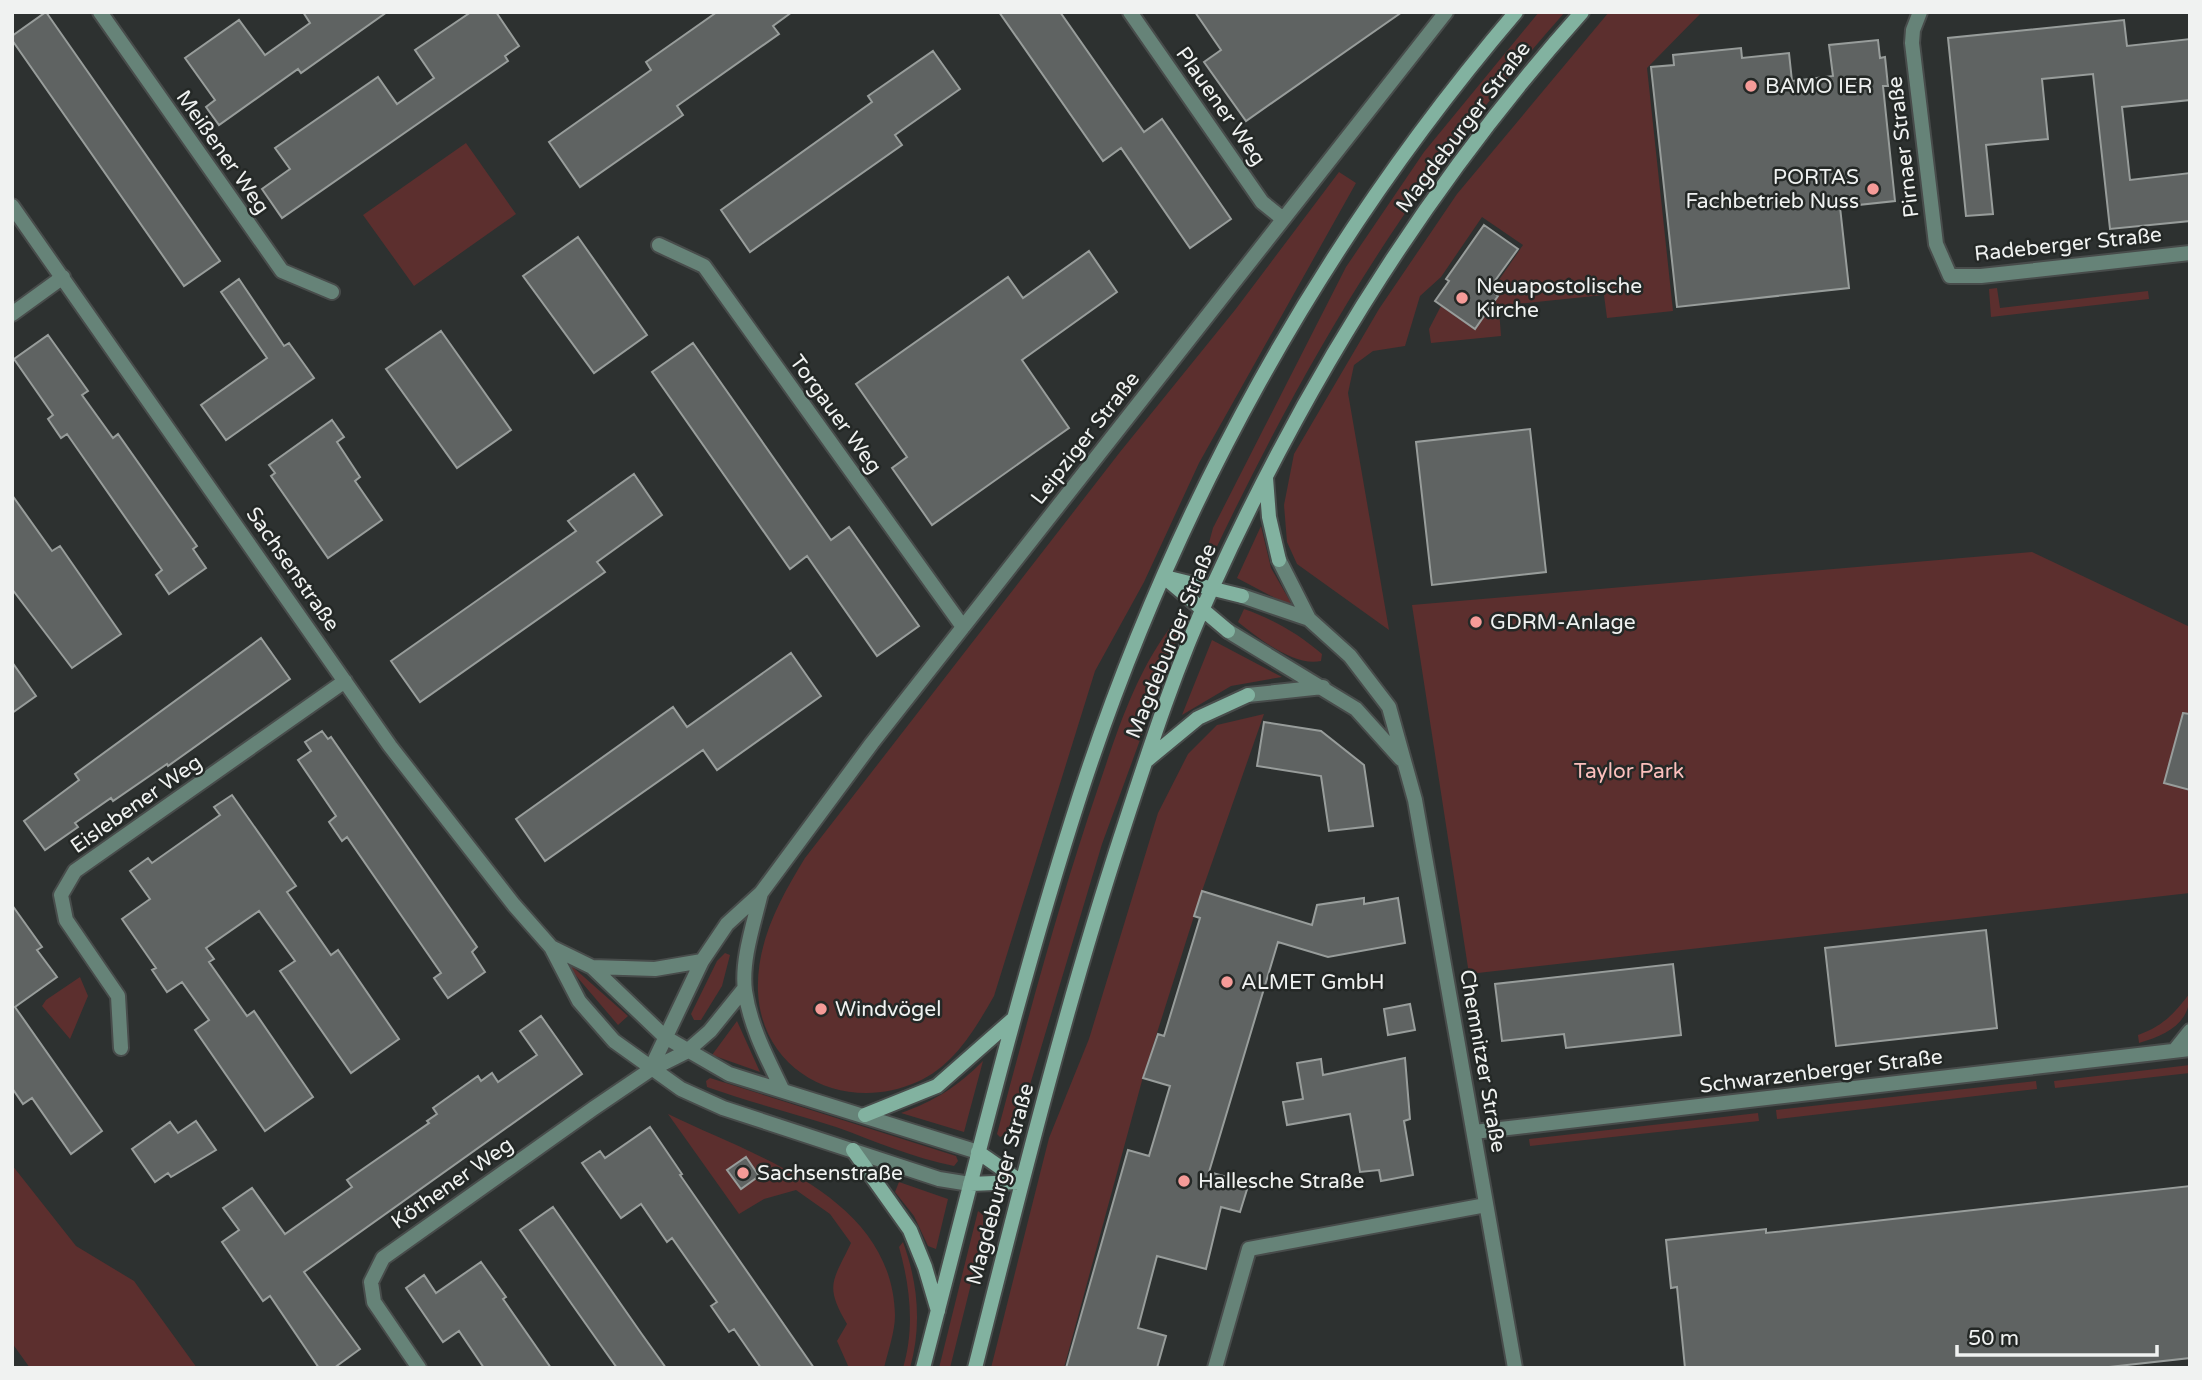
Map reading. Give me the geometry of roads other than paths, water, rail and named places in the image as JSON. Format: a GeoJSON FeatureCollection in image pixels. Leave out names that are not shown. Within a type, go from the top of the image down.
{"type":"FeatureCollection","features":[{"type":"Feature","properties":{"kind":"main road","name":"Magdeburger Straße"},"geometry":{"type":"LineString","coordinates":[[923,1368],[1013,1019],[1081,794],[1164,577],[1235,425],[1292,324],[1359,215],[1448,94],[1516,12]]}},
{"type":"Feature","properties":{"kind":"main road","name":"Magdeburger Straße"},"geometry":{"type":"LineString","coordinates":[[975,1368],[1021,1182],[1100,899],[1144,762],[1212,588],[1266,477],[1342,337],[1444,181],[1494,116],[1582,12]]}},
{"type":"Feature","properties":{"kind":"main road"},"geometry":{"type":"LineString","coordinates":[[1266,477],[1269,517],[1279,560]]}},
{"type":"Feature","properties":{"kind":"main road"},"geometry":{"type":"LineString","coordinates":[[1164,577],[1242,596]]}},
{"type":"Feature","properties":{"kind":"main road"},"geometry":{"type":"LineString","coordinates":[[1164,577],[1228,631]]}},
{"type":"Feature","properties":{"kind":"main road"},"geometry":{"type":"LineString","coordinates":[[1144,762],[1198,718],[1248,695]]}},
{"type":"Feature","properties":{"kind":"main road"},"geometry":{"type":"LineString","coordinates":[[865,1115],[937,1086],[1013,1019]]}},
{"type":"Feature","properties":{"kind":"main road"},"geometry":{"type":"LineString","coordinates":[[853,1150],[910,1230],[925,1267],[938,1312]]}},
{"type":"Feature","properties":{"kind":"main road"},"geometry":{"type":"LineString","coordinates":[[978,1152],[1021,1182]]}},
{"type":"Feature","properties":{"kind":"main road"},"geometry":{"type":"LineString","coordinates":[[970,1184],[1021,1182]]}},
{"type":"Feature","properties":{"kind":"street","name":"Meißener Weg"},"geometry":{"type":"LineString","coordinates":[[100,12],[282,271],[332,292]]}},
{"type":"Feature","properties":{"kind":"street","name":"Plauener Weg"},"geometry":{"type":"LineString","coordinates":[[1130,12],[1262,202],[1283,219]]}},
{"type":"Feature","properties":{"kind":"street","name":"Leipziger Straße"},"geometry":{"type":"LineString","coordinates":[[650,1070],[702,961],[727,924],[761,893],[810,824],[963,627],[1446,12]]}},
{"type":"Feature","properties":{"kind":"street","name":"Pirnaer Straße"},"geometry":{"type":"LineString","coordinates":[[1920,12],[1913,30],[1912,43],[1936,244],[1950,276]]}},
{"type":"Feature","properties":{"kind":"street","name":"Sachsenstraße"},"geometry":{"type":"LineString","coordinates":[[12,206],[345,681],[443,815],[551,947],[579,1001],[614,1041],[650,1070],[681,1089],[723,1108],[939,1179],[970,1184]]}},
{"type":"Feature","properties":{"kind":"street","name":"Torgauer Weg"},"geometry":{"type":"LineString","coordinates":[[659,245],[704,266],[963,627]]}},
{"type":"Feature","properties":{"kind":"street","name":"Radeberger Straße"},"geometry":{"type":"LineString","coordinates":[[1950,276],[1981,276],[2190,253]]}},
{"type":"Feature","properties":{"kind":"street"},"geometry":{"type":"LineString","coordinates":[[12,314],[63,277]]}},
{"type":"Feature","properties":{"kind":"street","name":"Chemnitzer Straße"},"geometry":{"type":"LineString","coordinates":[[1279,560],[1309,619],[1350,656],[1378,689],[1389,707],[1415,800],[1515,1368]]}},
{"type":"Feature","properties":{"kind":"street","name":"Chemnitzer Straße"},"geometry":{"type":"LineString","coordinates":[[1242,596],[1309,619]]}},
{"type":"Feature","properties":{"kind":"street","name":"Chemnitzer Straße"},"geometry":{"type":"LineString","coordinates":[[1228,631],[1356,709],[1404,763]]}},
{"type":"Feature","properties":{"kind":"street","name":"Eislebener Weg"},"geometry":{"type":"LineString","coordinates":[[121,1048],[118,996],[66,920],[61,895],[75,871],[345,681]]}},
{"type":"Feature","properties":{"kind":"street"},"geometry":{"type":"LineString","coordinates":[[1248,695],[1323,687]]}},
{"type":"Feature","properties":{"kind":"street","name":"Leipziger Straße"},"geometry":{"type":"LineString","coordinates":[[761,893],[748,950],[744,989],[757,1036],[782,1089]]}},
{"type":"Feature","properties":{"kind":"street","name":"Sachsenstraße"},"geometry":{"type":"LineString","coordinates":[[551,947],[592,967],[665,1037],[686,1052],[729,1074],[978,1152]]}},
{"type":"Feature","properties":{"kind":"street"},"geometry":{"type":"LineString","coordinates":[[592,967],[655,969],[702,961]]}},
{"type":"Feature","properties":{"kind":"street"},"geometry":{"type":"LineString","coordinates":[[650,1070],[686,1052],[710,1031],[744,989]]}},
{"type":"Feature","properties":{"kind":"street"},"geometry":{"type":"LineString","coordinates":[[2174,1051],[2190,1031]]}},
{"type":"Feature","properties":{"kind":"street","name":"Schwarzenberger Straße"},"geometry":{"type":"LineString","coordinates":[[1474,1132],[2190,1049]]}},
{"type":"Feature","properties":{"kind":"street","name":"Köthener Weg"},"geometry":{"type":"LineString","coordinates":[[419,1368],[374,1302],[371,1282],[383,1258],[650,1070]]}},
{"type":"Feature","properties":{"kind":"street"},"geometry":{"type":"LineString","coordinates":[[1215,1368],[1249,1249],[1486,1205]]}},
{"type":"Feature","properties":{"kind":"place","name":"BAMO IER"},"geometry":{"type":"Point","coordinates":[1751,86]}},
{"type":"Feature","properties":{"kind":"place","name":"PORTAS Fachbetrieb Nuss"},"geometry":{"type":"Point","coordinates":[1873,189]}},
{"type":"Feature","properties":{"kind":"place","name":"Neuapostolische Kirche"},"geometry":{"type":"Point","coordinates":[1462,298]}},
{"type":"Feature","properties":{"kind":"place","name":"GDRM-Anlage"},"geometry":{"type":"Point","coordinates":[1476,622]}},
{"type":"Feature","properties":{"kind":"place","name":"ALMET GmbH"},"geometry":{"type":"Point","coordinates":[1227,982]}},
{"type":"Feature","properties":{"kind":"place","name":"Windvögel"},"geometry":{"type":"Point","coordinates":[821,1009]}},
{"type":"Feature","properties":{"kind":"place","name":"Sachsenstraße"},"geometry":{"type":"Point","coordinates":[743,1173]}},
{"type":"Feature","properties":{"kind":"place","name":"Hallesche Straße"},"geometry":{"type":"Point","coordinates":[1184,1181]}},
{"type":"Feature","properties":{"kind":"park label","name":"Taylor Park"},"geometry":{"type":"Point","coordinates":[1629,771]}}]}
